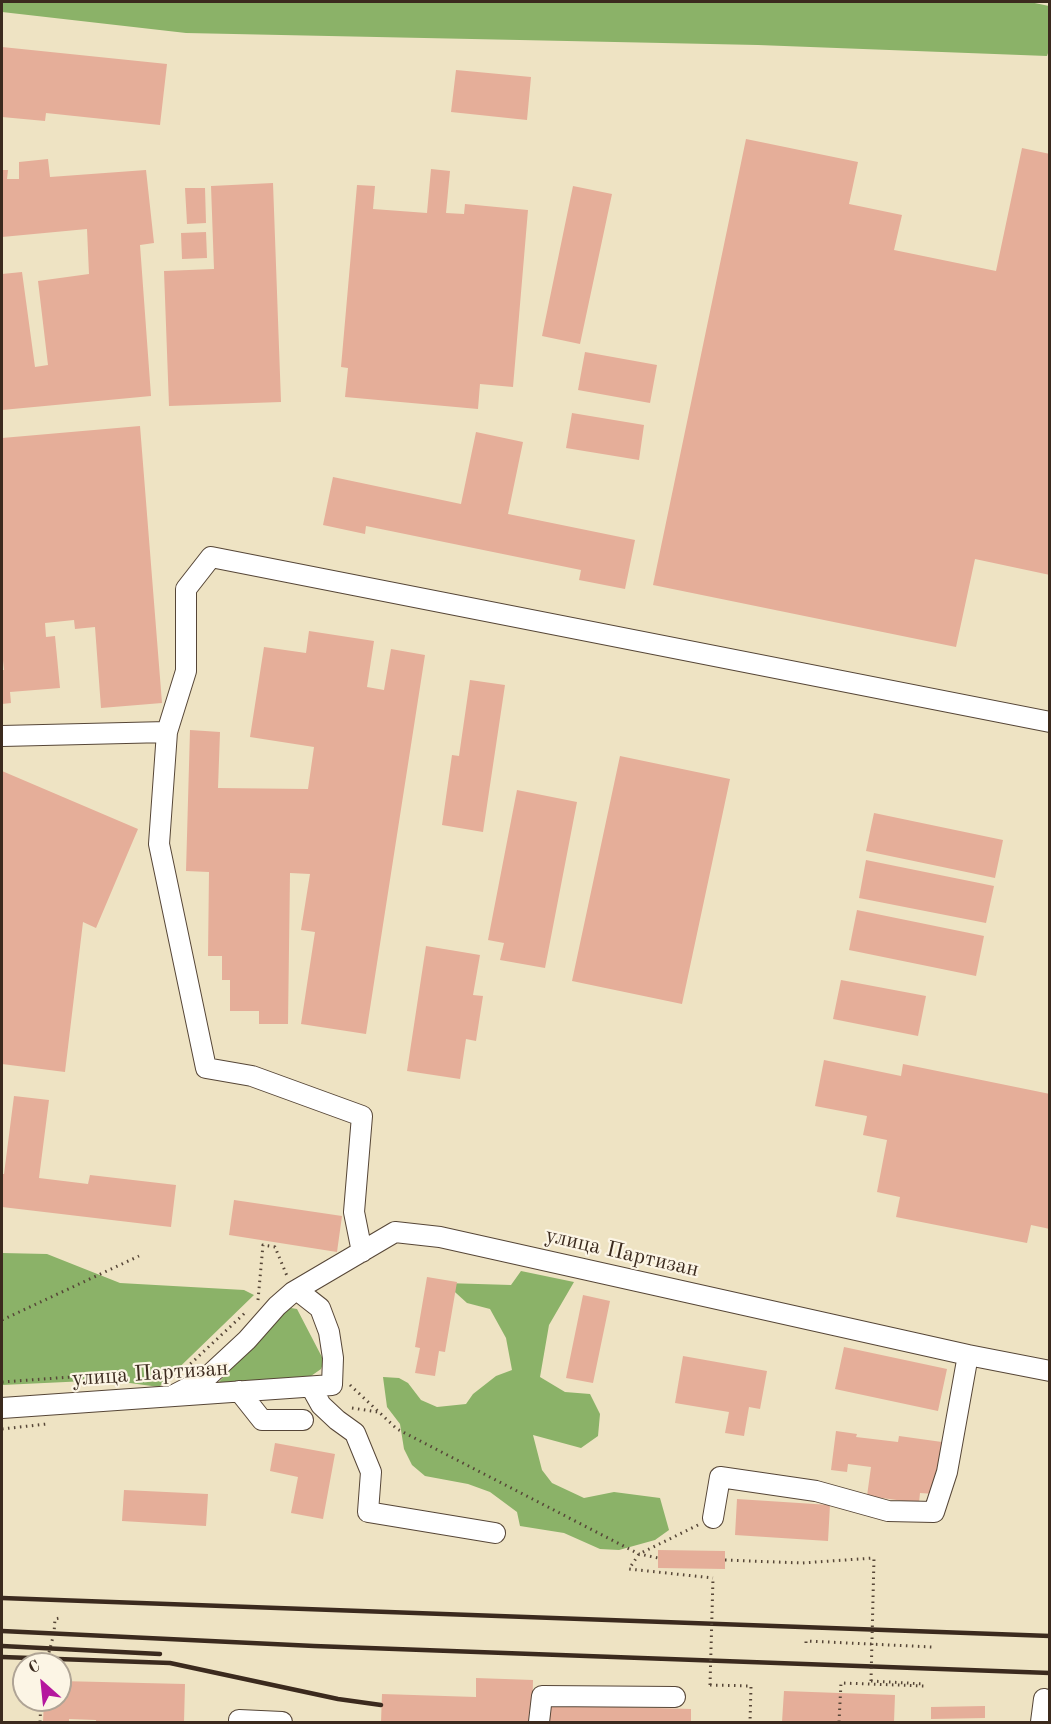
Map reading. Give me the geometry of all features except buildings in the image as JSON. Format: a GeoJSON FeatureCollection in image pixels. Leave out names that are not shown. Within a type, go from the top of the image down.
{"type":"FeatureCollection","features":[{"type":"Feature","properties":{"kind":"street"},"geometry":{"type":"LineString","coordinates":[[362,1252],[354,1212],[362,1116],[252,1076],[206,1068],[159,844],[167,732],[186,671],[186,589],[211,557],[1050,722]]}},
{"type":"Feature","properties":{"kind":"street"},"geometry":{"type":"LineString","coordinates":[[2,736],[167,732]]}},
{"type":"Feature","properties":{"kind":"street","name":"улица Партизан"},"geometry":{"type":"LineString","coordinates":[[2,1408],[332,1385],[333,1358],[329,1332],[320,1308],[304,1283],[395,1232],[440,1237],[968,1355],[1050,1371]]}},
{"type":"Feature","properties":{"kind":"street"},"geometry":{"type":"LineString","coordinates":[[172,1396],[204,1379],[247,1340],[277,1306],[304,1283]]}},
{"type":"Feature","properties":{"kind":"street"},"geometry":{"type":"LineString","coordinates":[[713,1518],[720,1477],[816,1491],[888,1511],[934,1512],[947,1472],[968,1355]]}},
{"type":"Feature","properties":{"kind":"street"},"geometry":{"type":"LineString","coordinates":[[311,1387],[321,1405],[356,1433],[371,1472],[368,1512],[495,1533]]}},
{"type":"Feature","properties":{"kind":"street"},"geometry":{"type":"LineString","coordinates":[[239,1391],[262,1420],[303,1420]]}},
{"type":"Feature","properties":{"kind":"street"},"geometry":{"type":"LineString","coordinates":[[539,1722],[542,1696],[675,1697]]}},
{"type":"Feature","properties":{"kind":"street"},"geometry":{"type":"LineString","coordinates":[[1041,1722],[1044,1699]]}},
{"type":"Feature","properties":{"kind":"street"},"geometry":{"type":"LineString","coordinates":[[239,1720],[282,1722]]}},
{"type":"Feature","properties":{"kind":"path"},"geometry":{"type":"LineString","coordinates":[[269,1246],[270,1241]]}},
{"type":"Feature","properties":{"kind":"path"},"geometry":{"type":"LineString","coordinates":[[258,1301],[263,1245],[274,1247],[304,1283]]}},
{"type":"Feature","properties":{"kind":"path"},"geometry":{"type":"LineString","coordinates":[[2,1320],[139,1256]]}},
{"type":"Feature","properties":{"kind":"path"},"geometry":{"type":"LineString","coordinates":[[182,1371],[249,1309]]}},
{"type":"Feature","properties":{"kind":"path"},"geometry":{"type":"LineString","coordinates":[[74,1376],[74,1383]]}},
{"type":"Feature","properties":{"kind":"path"},"geometry":{"type":"LineString","coordinates":[[2,1382],[85,1376],[116,1384]]}},
{"type":"Feature","properties":{"kind":"path"},"geometry":{"type":"LineString","coordinates":[[347,1383],[397,1429],[639,1554],[658,1558]]}},
{"type":"Feature","properties":{"kind":"path"},"geometry":{"type":"LineString","coordinates":[[2,1429],[54,1424]]}},
{"type":"Feature","properties":{"kind":"path"},"geometry":{"type":"LineString","coordinates":[[713,1518],[639,1554],[629,1569],[713,1578],[710,1685],[751,1686],[750,1722]]}},
{"type":"Feature","properties":{"kind":"path"},"geometry":{"type":"LineString","coordinates":[[725,1560],[802,1563],[874,1558],[871,1681],[924,1684],[924,1686],[840,1683],[839,1722]]}},
{"type":"Feature","properties":{"kind":"path"},"geometry":{"type":"LineString","coordinates":[[49,1652],[55,1619],[60,1618]]}},
{"type":"Feature","properties":{"kind":"path"},"geometry":{"type":"LineString","coordinates":[[806,1643],[806,1641],[872,1644],[932,1647],[932,1649]]}},
{"type":"Feature","properties":{"kind":"green space"},"geometry":{"type":"Polygon","coordinates":[[[2,2],[1030,2],[1049,6],[1050,47],[1047,56],[758,45],[186,33],[2,12],[2,2]]]}},
{"type":"Feature","properties":{"kind":"green space"},"geometry":{"type":"Polygon","coordinates":[[[2,1253],[47,1254],[120,1283],[244,1290],[254,1295],[159,1387],[108,1380],[2,1385],[2,1253]]]}},
{"type":"Feature","properties":{"kind":"green space"},"geometry":{"type":"Polygon","coordinates":[[[521,1271],[574,1282],[549,1325],[540,1377],[565,1392],[590,1394],[600,1414],[598,1436],[581,1448],[533,1435],[542,1470],[552,1483],[584,1498],[614,1492],[660,1498],[669,1530],[655,1540],[619,1550],[600,1549],[564,1533],[520,1526],[517,1512],[490,1492],[468,1484],[425,1476],[412,1465],[404,1449],[400,1424],[387,1407],[383,1377],[399,1378],[408,1383],[421,1400],[437,1407],[466,1404],[473,1394],[496,1376],[512,1370],[506,1338],[490,1309],[467,1303],[445,1283],[511,1285],[521,1271]]]}},
{"type":"Feature","properties":{"kind":"green space"},"geometry":{"type":"Polygon","coordinates":[[[291,1308],[297,1309],[324,1361],[321,1369],[311,1376],[218,1383],[283,1311],[291,1308]]]}},
{"type":"Feature","properties":{"kind":"railway"},"geometry":{"type":"LineString","coordinates":[[2,1598],[1050,1636]]}},
{"type":"Feature","properties":{"kind":"railway"},"geometry":{"type":"LineString","coordinates":[[2,1631],[314,1646],[1050,1673]]}},
{"type":"Feature","properties":{"kind":"railway"},"geometry":{"type":"LineString","coordinates":[[2,1646],[160,1654]]}},
{"type":"Feature","properties":{"kind":"railway"},"geometry":{"type":"LineString","coordinates":[[2,1657],[170,1663],[338,1699],[381,1705]]}}]}
